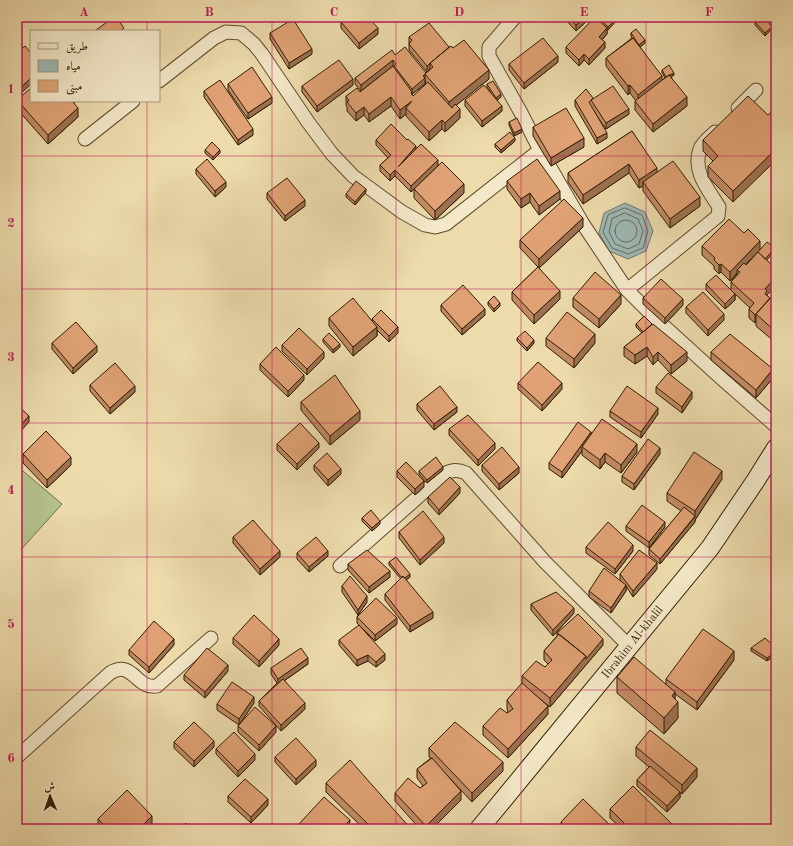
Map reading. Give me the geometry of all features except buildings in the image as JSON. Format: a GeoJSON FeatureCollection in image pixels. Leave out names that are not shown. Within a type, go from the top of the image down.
{"type":"FeatureCollection","features":[{"type":"Feature","properties":{"kind":"street"},"geometry":{"type":"LineString","coordinates":[[515,17],[489,47],[489,56],[520,110],[540,150],[583,224],[627,290],[715,373],[776,426]]}},
{"type":"Feature","properties":{"kind":"street"},"geometry":{"type":"LineString","coordinates":[[160,80],[214,38],[226,32],[241,33],[254,44],[262,54],[308,122],[332,154],[353,176],[402,212],[425,226],[435,228],[446,224],[540,150]]}},
{"type":"Feature","properties":{"kind":"street"},"geometry":{"type":"LineString","coordinates":[[627,290],[718,216],[719,207],[699,175],[698,160],[700,148],[756,90]]}},
{"type":"Feature","properties":{"kind":"street"},"geometry":{"type":"LineString","coordinates":[[85,139],[132,102]]}},
{"type":"Feature","properties":{"kind":"street","name":"Ibrahim Al-khalil"},"geometry":{"type":"LineString","coordinates":[[479,829],[710,548],[776,448]]}},
{"type":"Feature","properties":{"kind":"street"},"geometry":{"type":"LineString","coordinates":[[340,566],[444,474],[451,470],[459,470],[466,473],[545,562],[629,646]]}},
{"type":"Feature","properties":{"kind":"street"},"geometry":{"type":"LineString","coordinates":[[17,757],[116,669],[128,671],[147,686],[157,686],[211,638]]}},
{"type":"Feature","properties":{"kind":"green space"},"geometry":{"type":"Polygon","coordinates":[[[17,466],[62,504],[17,554],[17,466]]]}},
{"type":"Feature","properties":{"kind":"water"},"geometry":{"type":"Polygon","coordinates":[[[625,203],[645,212],[653,231],[646,251],[628,259],[609,251],[599,233],[604,213],[625,203]]]}}]}
